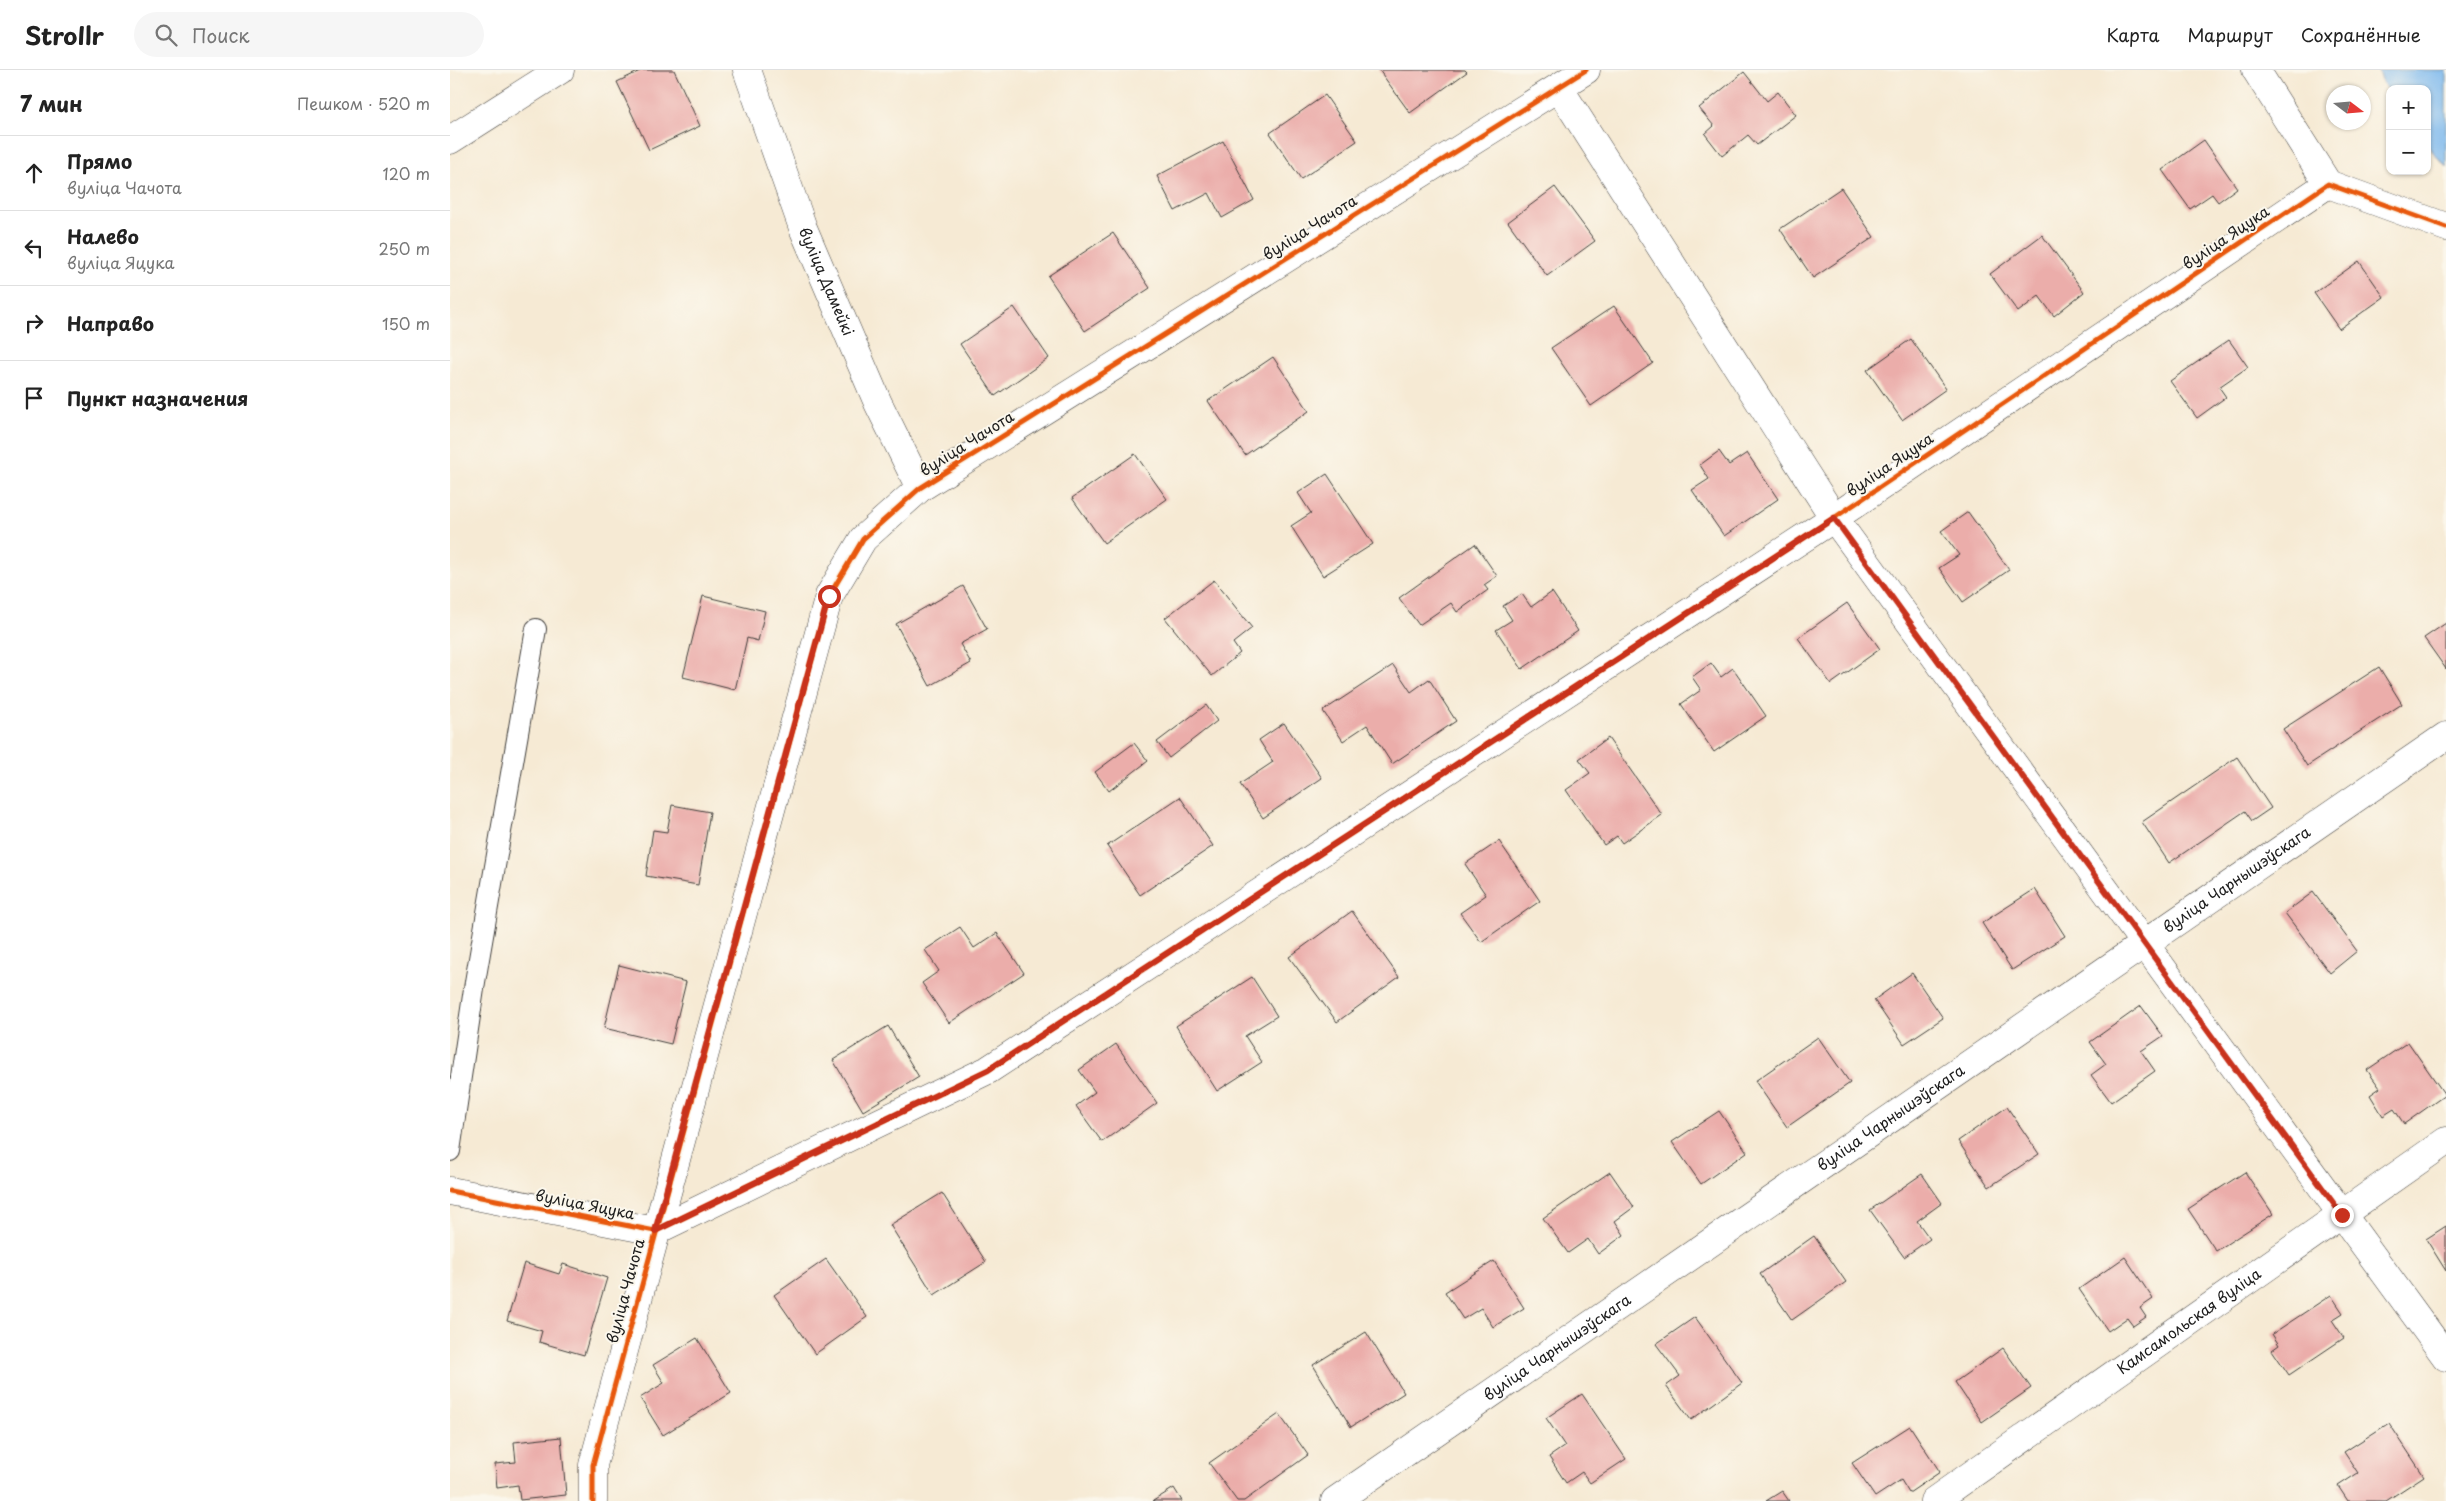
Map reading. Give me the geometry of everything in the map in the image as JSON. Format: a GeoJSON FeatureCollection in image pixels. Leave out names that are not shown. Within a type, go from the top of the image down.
{"type":"FeatureCollection","features":[{"type":"Feature","properties":{"kind":"street"},"geometry":{"type":"LineString","coordinates":[[450,140],[560,70]]}},
{"type":"Feature","properties":{"kind":"street","name":"вуліца Дамейкі"},"geometry":{"type":"LineString","coordinates":[[747,70],[804,228],[878,403],[920,488]]}},
{"type":"Feature","properties":{"kind":"street","name":"вуліца Чачота"},"geometry":{"type":"LineString","coordinates":[[594,1501],[593,1465],[829,596],[864,539],[920,488],[1586,70]]}},
{"type":"Feature","properties":{"kind":"street"},"geometry":{"type":"LineString","coordinates":[[2256,70],[2328,184],[2446,227]]}},
{"type":"Feature","properties":{"kind":"street"},"geometry":{"type":"LineString","coordinates":[[1558,88],[1834,518],[2446,1357]]}},
{"type":"Feature","properties":{"kind":"street","name":"вуліца Яцука"},"geometry":{"type":"LineString","coordinates":[[450,1191],[655,1231],[988,1070],[1834,518],[2328,184]]}},
{"type":"Feature","properties":{"kind":"street","name":"вуліца Чарнышэўскага"},"geometry":{"type":"LineString","coordinates":[[1335,1501],[2446,736]]}},
{"type":"Feature","properties":{"kind":"street","name":"Камсамольская вуліца"},"geometry":{"type":"LineString","coordinates":[[1934,1501],[2446,1141]]}},
{"type":"Feature","properties":{"kind":"lane"},"geometry":{"type":"LineString","coordinates":[[450,1150],[475,982],[536,629]]}},
{"type":"Feature","properties":{"kind":"water"},"geometry":{"type":"Polygon","coordinates":[[[2379,70],[2446,70],[2446,167],[2431,150],[2431,85],[2386,85],[2386,87],[2379,70]]]}},
{"type":"Feature","properties":{"kind":"building"},"geometry":{"type":"Polygon","coordinates":[[[642,70],[674,70],[700,126],[649,150],[617,82],[642,70]]]}},
{"type":"Feature","properties":{"kind":"building"},"geometry":{"type":"Polygon","coordinates":[[[1379,70],[1465,70],[1467,72],[1410,113],[1379,70]]]}},
{"type":"Feature","properties":{"kind":"building"},"geometry":{"type":"Polygon","coordinates":[[[1744,72],[1767,101],[1778,92],[1796,115],[1757,145],[1748,135],[1722,156],[1705,134],[1714,126],[1699,108],[1744,72]]]}},
{"type":"Feature","properties":{"kind":"building"},"geometry":{"type":"Polygon","coordinates":[[[1325,95],[1357,141],[1301,179],[1270,133],[1325,95]]]}},
{"type":"Feature","properties":{"kind":"building"},"geometry":{"type":"Polygon","coordinates":[[[2204,140],[2237,188],[2218,202],[2212,194],[2190,209],[2162,170],[2204,140]]]}},
{"type":"Feature","properties":{"kind":"building"},"geometry":{"type":"Polygon","coordinates":[[[1223,141],[1254,200],[1222,218],[1209,193],[1175,211],[1157,176],[1223,141]]]}},
{"type":"Feature","properties":{"kind":"building"},"geometry":{"type":"Polygon","coordinates":[[[1555,187],[1595,241],[1547,276],[1508,222],[1555,187]]]}},
{"type":"Feature","properties":{"kind":"building"},"geometry":{"type":"Polygon","coordinates":[[[1841,188],[1874,237],[1813,278],[1780,229],[1841,188]]]}},
{"type":"Feature","properties":{"kind":"building"},"geometry":{"type":"Polygon","coordinates":[[[1113,233],[1150,288],[1085,331],[1048,276],[1113,233]]]}},
{"type":"Feature","properties":{"kind":"building"},"geometry":{"type":"Polygon","coordinates":[[[2042,235],[2084,292],[2054,316],[2039,296],[2018,312],[1990,274],[2042,235]]]}},
{"type":"Feature","properties":{"kind":"building"},"geometry":{"type":"Polygon","coordinates":[[[2359,261],[2384,297],[2339,329],[2314,293],[2359,261]]]}},
{"type":"Feature","properties":{"kind":"building"},"geometry":{"type":"Polygon","coordinates":[[[1614,306],[1653,363],[1591,406],[1551,348],[1614,306]]]}},
{"type":"Feature","properties":{"kind":"building"},"geometry":{"type":"Polygon","coordinates":[[[1014,307],[1049,358],[995,396],[960,344],[1014,307]]]}},
{"type":"Feature","properties":{"kind":"building"},"geometry":{"type":"Polygon","coordinates":[[[1911,339],[1946,389],[1902,420],[1867,370],[1911,339]]]}},
{"type":"Feature","properties":{"kind":"building"},"geometry":{"type":"Polygon","coordinates":[[[2229,340],[2248,367],[2219,387],[2226,397],[2197,418],[2170,381],[2229,340]]]}},
{"type":"Feature","properties":{"kind":"building"},"geometry":{"type":"Polygon","coordinates":[[[1273,357],[1309,411],[1245,455],[1208,401],[1273,357]]]}},
{"type":"Feature","properties":{"kind":"building"},"geometry":{"type":"Polygon","coordinates":[[[1719,451],[1729,465],[1747,453],[1778,499],[1724,536],[1692,490],[1709,479],[1700,465],[1719,451]]]}},
{"type":"Feature","properties":{"kind":"building"},"geometry":{"type":"Polygon","coordinates":[[[1135,454],[1167,499],[1104,543],[1072,498],[1135,454]]]}},
{"type":"Feature","properties":{"kind":"building"},"geometry":{"type":"Polygon","coordinates":[[[1327,474],[1373,544],[1323,576],[1291,526],[1311,513],[1298,493],[1327,474]]]}},
{"type":"Feature","properties":{"kind":"building"},"geometry":{"type":"Polygon","coordinates":[[[1968,512],[2009,570],[1963,602],[1939,568],[1959,555],[1941,531],[1968,512]]]}},
{"type":"Feature","properties":{"kind":"building"},"geometry":{"type":"Polygon","coordinates":[[[1475,544],[1497,576],[1484,585],[1488,590],[1457,612],[1451,603],[1419,625],[1399,598],[1475,544]]]}},
{"type":"Feature","properties":{"kind":"building"},"geometry":{"type":"Polygon","coordinates":[[[1214,580],[1252,628],[1233,643],[1240,653],[1212,676],[1165,618],[1214,580]]]}},
{"type":"Feature","properties":{"kind":"building"},"geometry":{"type":"Polygon","coordinates":[[[963,586],[987,629],[960,644],[971,663],[930,686],[896,624],[963,586]]]}},
{"type":"Feature","properties":{"kind":"building"},"geometry":{"type":"Polygon","coordinates":[[[1552,592],[1578,631],[1522,669],[1496,630],[1512,620],[1503,606],[1522,594],[1531,607],[1552,592]]]}},
{"type":"Feature","properties":{"kind":"building"},"geometry":{"type":"Polygon","coordinates":[[[703,596],[765,611],[758,641],[747,638],[735,690],[683,677],[703,596]]]}},
{"type":"Feature","properties":{"kind":"building"},"geometry":{"type":"Polygon","coordinates":[[[1847,603],[1880,649],[1831,684],[1798,638],[1847,603]]]}},
{"type":"Feature","properties":{"kind":"building"},"geometry":{"type":"Polygon","coordinates":[[[2446,623],[2446,669],[2424,638],[2446,623]]]}},
{"type":"Feature","properties":{"kind":"building"},"geometry":{"type":"Polygon","coordinates":[[[1711,663],[1721,677],[1733,668],[1766,716],[1714,752],[1681,704],[1701,690],[1692,677],[1711,663]]]}},
{"type":"Feature","properties":{"kind":"building"},"geometry":{"type":"Polygon","coordinates":[[[1393,665],[1411,692],[1429,679],[1456,721],[1392,764],[1367,725],[1343,741],[1323,711],[1393,665]]]}},
{"type":"Feature","properties":{"kind":"building"},"geometry":{"type":"Polygon","coordinates":[[[2379,667],[2402,704],[2307,766],[2283,729],[2379,667]]]}},
{"type":"Feature","properties":{"kind":"building"},"geometry":{"type":"Polygon","coordinates":[[[1206,705],[1217,721],[1169,758],[1157,742],[1206,705]]]}},
{"type":"Feature","properties":{"kind":"building"},"geometry":{"type":"Polygon","coordinates":[[[1284,723],[1322,778],[1263,818],[1240,784],[1273,762],[1259,740],[1284,723]]]}},
{"type":"Feature","properties":{"kind":"building"},"geometry":{"type":"Polygon","coordinates":[[[1608,738],[1662,815],[1622,843],[1617,836],[1604,845],[1566,790],[1590,773],[1579,759],[1608,738]]]}},
{"type":"Feature","properties":{"kind":"building"},"geometry":{"type":"Polygon","coordinates":[[[1134,743],[1148,761],[1109,791],[1095,772],[1134,743]]]}},
{"type":"Feature","properties":{"kind":"building"},"geometry":{"type":"Polygon","coordinates":[[[2237,757],[2271,808],[2252,821],[2245,811],[2169,863],[2142,822],[2237,757]]]}},
{"type":"Feature","properties":{"kind":"building"},"geometry":{"type":"Polygon","coordinates":[[[1180,797],[1213,846],[1140,895],[1107,846],[1180,797]]]}},
{"type":"Feature","properties":{"kind":"building"},"geometry":{"type":"Polygon","coordinates":[[[672,805],[710,812],[698,885],[646,876],[653,830],[667,832],[672,805]]]}},
{"type":"Feature","properties":{"kind":"building"},"geometry":{"type":"Polygon","coordinates":[[[1499,841],[1540,901],[1481,942],[1460,913],[1486,895],[1465,864],[1499,841]]]}},
{"type":"Feature","properties":{"kind":"building"},"geometry":{"type":"Polygon","coordinates":[[[2035,889],[2065,936],[2012,970],[1982,923],[2035,889]]]}},
{"type":"Feature","properties":{"kind":"building"},"geometry":{"type":"Polygon","coordinates":[[[2313,892],[2357,951],[2330,973],[2285,913],[2313,892]]]}},
{"type":"Feature","properties":{"kind":"building"},"geometry":{"type":"Polygon","coordinates":[[[1352,911],[1399,977],[1337,1022],[1289,957],[1352,911]]]}},
{"type":"Feature","properties":{"kind":"building"},"geometry":{"type":"Polygon","coordinates":[[[960,927],[974,948],[997,933],[1024,973],[949,1023],[922,983],[939,971],[925,950],[960,927]]]}},
{"type":"Feature","properties":{"kind":"building"},"geometry":{"type":"Polygon","coordinates":[[[619,965],[686,982],[671,1044],[604,1028],[619,965]]]}},
{"type":"Feature","properties":{"kind":"building"},"geometry":{"type":"Polygon","coordinates":[[[1912,973],[1943,1018],[1904,1044],[1874,1000],[1912,973]]]}},
{"type":"Feature","properties":{"kind":"building"},"geometry":{"type":"Polygon","coordinates":[[[1252,977],[1277,1016],[1245,1036],[1262,1062],[1217,1091],[1176,1026],[1252,977]]]}},
{"type":"Feature","properties":{"kind":"building"},"geometry":{"type":"Polygon","coordinates":[[[2141,1006],[2163,1036],[2141,1051],[2155,1071],[2111,1102],[2091,1075],[2106,1064],[2090,1042],[2141,1006]]]}},
{"type":"Feature","properties":{"kind":"building"},"geometry":{"type":"Polygon","coordinates":[[[888,1026],[919,1077],[863,1111],[833,1060],[888,1026]]]}},
{"type":"Feature","properties":{"kind":"building"},"geometry":{"type":"Polygon","coordinates":[[[1818,1037],[1850,1083],[1787,1127],[1755,1081],[1818,1037]]]}},
{"type":"Feature","properties":{"kind":"building"},"geometry":{"type":"Polygon","coordinates":[[[2408,1042],[2445,1095],[2404,1124],[2394,1109],[2383,1116],[2370,1095],[2380,1088],[2367,1070],[2408,1042]]]}},
{"type":"Feature","properties":{"kind":"building"},"geometry":{"type":"Polygon","coordinates":[[[1116,1044],[1157,1103],[1102,1142],[1076,1106],[1095,1092],[1079,1070],[1116,1044]]]}},
{"type":"Feature","properties":{"kind":"building"},"geometry":{"type":"Polygon","coordinates":[[[2007,1107],[2039,1154],[1989,1187],[1958,1141],[2007,1107]]]}},
{"type":"Feature","properties":{"kind":"building"},"geometry":{"type":"Polygon","coordinates":[[[1719,1111],[1747,1152],[1701,1184],[1672,1142],[1719,1111]]]}},
{"type":"Feature","properties":{"kind":"building"},"geometry":{"type":"Polygon","coordinates":[[[1610,1172],[1634,1207],[1615,1221],[1624,1235],[1598,1254],[1588,1239],[1568,1253],[1543,1218],[1610,1172]]]}},
{"type":"Feature","properties":{"kind":"building"},"geometry":{"type":"Polygon","coordinates":[[[2245,1172],[2273,1214],[2216,1251],[2188,1209],[2245,1172]]]}},
{"type":"Feature","properties":{"kind":"building"},"geometry":{"type":"Polygon","coordinates":[[[1922,1174],[1942,1203],[1917,1221],[1930,1239],[1904,1257],[1870,1210],[1922,1174]]]}},
{"type":"Feature","properties":{"kind":"building"},"geometry":{"type":"Polygon","coordinates":[[[942,1193],[986,1262],[934,1295],[890,1225],[942,1193]]]}},
{"type":"Feature","properties":{"kind":"building"},"geometry":{"type":"Polygon","coordinates":[[[2446,1226],[2446,1271],[2426,1239],[2446,1226]]]}},
{"type":"Feature","properties":{"kind":"building"},"geometry":{"type":"Polygon","coordinates":[[[1814,1236],[1846,1282],[1792,1320],[1760,1274],[1814,1236]]]}},
{"type":"Feature","properties":{"kind":"building"},"geometry":{"type":"Polygon","coordinates":[[[2125,1257],[2153,1299],[2140,1308],[2146,1317],[2133,1326],[2127,1318],[2108,1331],[2079,1289],[2125,1257]]]}},
{"type":"Feature","properties":{"kind":"building"},"geometry":{"type":"Polygon","coordinates":[[[826,1259],[867,1317],[815,1354],[774,1295],[826,1259]]]}},
{"type":"Feature","properties":{"kind":"building"},"geometry":{"type":"Polygon","coordinates":[[[1494,1261],[1524,1308],[1493,1327],[1481,1308],[1463,1319],[1445,1292],[1494,1261]]]}},
{"type":"Feature","properties":{"kind":"building"},"geometry":{"type":"Polygon","coordinates":[[[524,1263],[559,1274],[563,1264],[607,1278],[584,1355],[539,1342],[542,1331],[507,1321],[524,1263]]]}},
{"type":"Feature","properties":{"kind":"building"},"geometry":{"type":"Polygon","coordinates":[[[2331,1295],[2343,1313],[2332,1320],[2344,1338],[2289,1375],[2272,1350],[2279,1345],[2272,1334],[2331,1295]]]}},
{"type":"Feature","properties":{"kind":"building"},"geometry":{"type":"Polygon","coordinates":[[[1695,1317],[1742,1383],[1691,1420],[1666,1386],[1680,1376],[1656,1344],[1695,1317]]]}},
{"type":"Feature","properties":{"kind":"building"},"geometry":{"type":"Polygon","coordinates":[[[1366,1332],[1404,1393],[1351,1427],[1313,1365],[1366,1332]]]}},
{"type":"Feature","properties":{"kind":"building"},"geometry":{"type":"Polygon","coordinates":[[[697,1338],[731,1393],[663,1435],[640,1398],[664,1383],[653,1365],[697,1338]]]}},
{"type":"Feature","properties":{"kind":"building"},"geometry":{"type":"Polygon","coordinates":[[[2003,1348],[2031,1388],[1982,1422],[1955,1382],[2003,1348]]]}},
{"type":"Feature","properties":{"kind":"building"},"geometry":{"type":"Polygon","coordinates":[[[1582,1394],[1626,1459],[1590,1483],[1582,1472],[1566,1483],[1549,1457],[1565,1446],[1546,1418],[1582,1394]]]}},
{"type":"Feature","properties":{"kind":"building"},"geometry":{"type":"Polygon","coordinates":[[[1279,1414],[1308,1455],[1244,1501],[1237,1501],[1209,1463],[1279,1414]]]}},
{"type":"Feature","properties":{"kind":"building"},"geometry":{"type":"Polygon","coordinates":[[[2389,1423],[2424,1476],[2386,1501],[2348,1501],[2338,1486],[2358,1473],[2344,1452],[2389,1423]]]}},
{"type":"Feature","properties":{"kind":"building"},"geometry":{"type":"Polygon","coordinates":[[[1910,1426],[1940,1472],[1909,1493],[1901,1480],[1875,1497],[1852,1463],[1910,1426]]]}},
{"type":"Feature","properties":{"kind":"building"},"geometry":{"type":"Polygon","coordinates":[[[561,1437],[566,1495],[520,1500],[518,1485],[497,1488],[495,1464],[516,1462],[514,1442],[561,1437]]]}},
{"type":"Feature","properties":{"kind":"building"},"geometry":{"type":"Polygon","coordinates":[[[1174,1488],[1182,1501],[1153,1501],[1174,1488]]]}},
{"type":"Feature","properties":{"kind":"building"},"geometry":{"type":"Polygon","coordinates":[[[1782,1491],[1789,1501],[1766,1501],[1782,1491]]]}},
{"type":"Feature","properties":{"kind":"cycle path"},"geometry":{"type":"LineString","coordinates":[[593,1501],[593,1465],[829,596],[863,539],[920,488],[1586,70]]}},
{"type":"Feature","properties":{"kind":"cycle path"},"geometry":{"type":"LineString","coordinates":[[450,1191],[655,1231],[988,1070],[1834,518],[2328,184],[2446,227]]}},
{"type":"Feature","properties":{"kind":"route"},"geometry":{"type":"LineString","coordinates":[[829,596],[655,1231],[988,1070],[1834,518],[2342,1215]]}}]}
